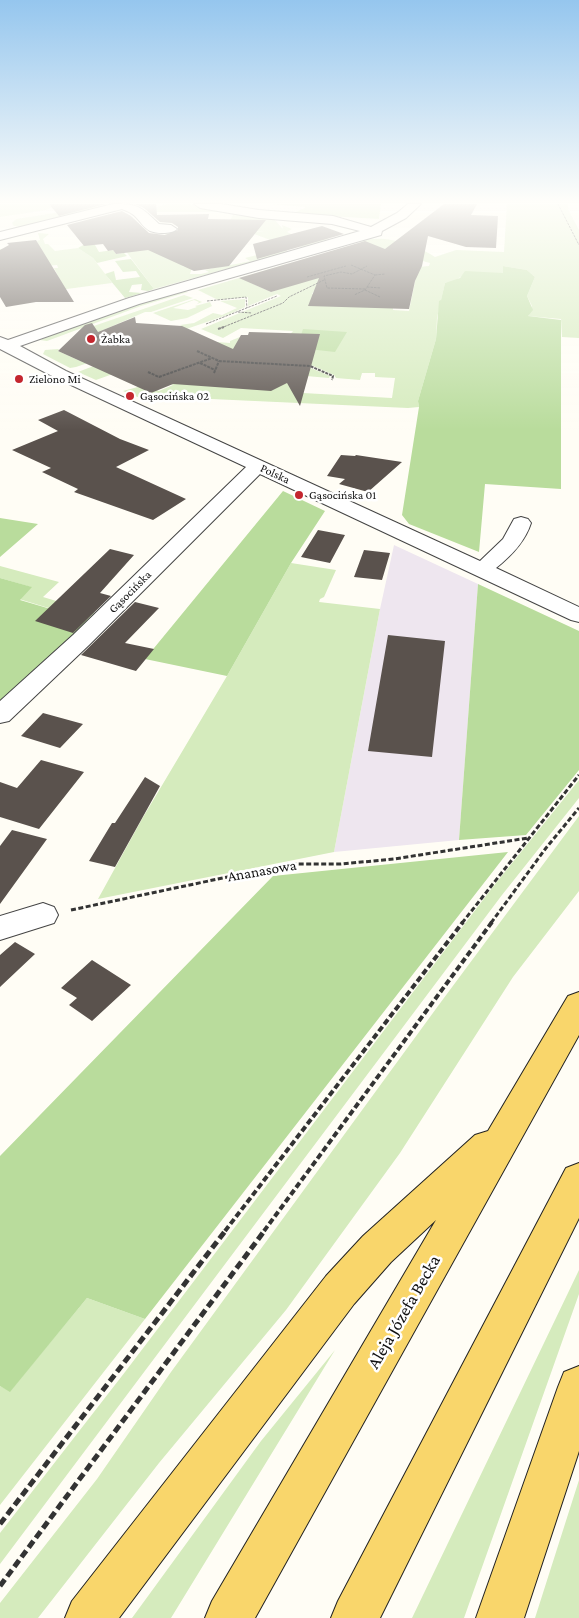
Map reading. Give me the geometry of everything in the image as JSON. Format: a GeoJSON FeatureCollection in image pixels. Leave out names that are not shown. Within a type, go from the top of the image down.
{"type":"FeatureCollection","features":[{"type":"Feature","properties":{"kind":"main road","name":"Aleja Józefa Becka"},"geometry":{"type":"LineString","coordinates":[[229,1618],[579,1005]]}},
{"type":"Feature","properties":{"kind":"main road"},"geometry":{"type":"LineString","coordinates":[[89,1618],[340,1290],[378,1249],[513,1123]]}},
{"type":"Feature","properties":{"kind":"main road"},"geometry":{"type":"LineString","coordinates":[[355,1618],[579,1180]]}},
{"type":"Feature","properties":{"kind":"main road"},"geometry":{"type":"LineString","coordinates":[[500,1618],[579,1388]]}},
{"type":"Feature","properties":{"kind":"street"},"geometry":{"type":"LineString","coordinates":[[2,344],[32,338],[132,302],[208,280]]}},
{"type":"Feature","properties":{"kind":"street","name":"Polska"},"geometry":{"type":"LineString","coordinates":[[2,344],[60,374],[579,615]]}},
{"type":"Feature","properties":{"kind":"street","name":"Gąsocińska"},"geometry":{"type":"LineString","coordinates":[[0,715],[81,640],[258,466]]}},
{"type":"Feature","properties":{"kind":"street"},"geometry":{"type":"LineString","coordinates":[[481,570],[496,558],[519,532],[521,523]]}},
{"type":"Feature","properties":{"kind":"street"},"geometry":{"type":"LineString","coordinates":[[0,928],[43,915]]}},
{"type":"Feature","properties":{"kind":"path"},"geometry":{"type":"LineString","coordinates":[[218,329],[283,303],[289,297],[324,280],[327,288],[381,288]]}},
{"type":"Feature","properties":{"kind":"path"},"geometry":{"type":"LineString","coordinates":[[354,295],[365,289],[371,280]]}},
{"type":"Feature","properties":{"kind":"path"},"geometry":{"type":"LineString","coordinates":[[365,289],[380,297]]}},
{"type":"Feature","properties":{"kind":"path"},"geometry":{"type":"LineString","coordinates":[[206,324],[277,296]]}},
{"type":"Feature","properties":{"kind":"path"},"geometry":{"type":"LineString","coordinates":[[204,302],[246,297],[247,308]]}},
{"type":"Feature","properties":{"kind":"path"},"geometry":{"type":"LineString","coordinates":[[238,312],[254,314]]}},
{"type":"Feature","properties":{"kind":"path"},"geometry":{"type":"LineString","coordinates":[[94,335],[104,341]]}},
{"type":"Feature","properties":{"kind":"path"},"geometry":{"type":"LineString","coordinates":[[197,351],[219,361],[310,366],[333,376],[332,380]]}},
{"type":"Feature","properties":{"kind":"path"},"geometry":{"type":"LineString","coordinates":[[148,372],[159,377],[212,358]]}},
{"type":"Feature","properties":{"kind":"path"},"geometry":{"type":"LineString","coordinates":[[199,363],[214,372],[219,361]]}},
{"type":"Feature","properties":{"kind":"path"},"geometry":{"type":"LineString","coordinates":[[0,1524],[528,838],[579,775]]}},
{"type":"Feature","properties":{"kind":"path"},"geometry":{"type":"LineString","coordinates":[[0,1586],[326,1148],[546,848],[579,808]]}},
{"type":"Feature","properties":{"kind":"path","name":"Ananasowa"},"geometry":{"type":"LineString","coordinates":[[43,915],[289,864],[341,864],[394,859],[528,838]]}},
{"type":"Feature","properties":{"kind":"shaded area"},"geometry":{"type":"Polygon","coordinates":[[[394,545],[478,584],[459,840],[334,852],[380,609],[394,545]]]}},
{"type":"Feature","properties":{"kind":"green space"},"geometry":{"type":"Polygon","coordinates":[[[47,280],[109,280],[112,283],[29,294],[47,280]]]}},
{"type":"Feature","properties":{"kind":"green space"},"geometry":{"type":"Polygon","coordinates":[[[110,280],[147,280],[154,289],[148,291],[141,290],[142,284],[132,285],[129,292],[142,293],[125,298],[110,280]]]}},
{"type":"Feature","properties":{"kind":"green space"},"geometry":{"type":"Polygon","coordinates":[[[147,280],[188,280],[154,289],[147,280]]]}},
{"type":"Feature","properties":{"kind":"green space"},"geometry":{"type":"Polygon","coordinates":[[[234,280],[258,280],[251,283],[271,292],[306,280],[332,280],[348,293],[314,291],[312,294],[393,308],[393,310],[409,311],[415,280],[457,280],[445,283],[437,318],[436,339],[418,401],[419,407],[167,397],[140,398],[123,391],[145,385],[159,391],[173,385],[161,379],[308,367],[330,376],[329,378],[306,376],[303,393],[392,398],[395,378],[375,377],[375,373],[362,373],[360,380],[336,378],[334,375],[311,365],[110,375],[96,380],[78,372],[104,362],[217,342],[230,343],[230,341],[240,337],[239,339],[288,337],[293,331],[241,328],[223,338],[201,329],[281,296],[277,294],[248,306],[248,297],[218,300],[198,290],[234,280]]]}},
{"type":"Feature","properties":{"kind":"green space"},"geometry":{"type":"Polygon","coordinates":[[[455,280],[534,280],[527,296],[533,310],[528,316],[561,320],[561,489],[485,484],[479,552],[409,524],[402,515],[419,407],[418,401],[436,339],[439,301],[441,300],[445,283],[455,280]]]}},
{"type":"Feature","properties":{"kind":"green space"},"geometry":{"type":"Polygon","coordinates":[[[534,280],[579,280],[579,338],[562,337],[561,319],[528,316],[532,306],[527,296],[534,280]]]}},
{"type":"Feature","properties":{"kind":"green space"},"geometry":{"type":"Polygon","coordinates":[[[181,290],[188,292],[141,306],[47,341],[40,340],[115,311],[181,290]]]}},
{"type":"Feature","properties":{"kind":"green space"},"geometry":{"type":"Polygon","coordinates":[[[184,295],[193,298],[151,312],[145,312],[94,334],[85,329],[184,295]]]}},
{"type":"Feature","properties":{"kind":"green space"},"geometry":{"type":"Polygon","coordinates":[[[195,299],[202,302],[197,304],[199,302],[194,300],[173,308],[188,310],[210,302],[212,306],[187,318],[171,321],[153,313],[195,299]]]}},
{"type":"Feature","properties":{"kind":"green space"},"geometry":{"type":"Polygon","coordinates":[[[245,299],[245,307],[230,314],[76,367],[70,368],[43,354],[45,350],[59,349],[58,351],[80,361],[182,326],[180,325],[194,323],[213,313],[222,315],[237,308],[220,301],[245,299]]]}},
{"type":"Feature","properties":{"kind":"green space"},"geometry":{"type":"Polygon","coordinates":[[[303,329],[347,332],[335,352],[308,349],[300,338],[303,329]]]}},
{"type":"Feature","properties":{"kind":"green space"},"geometry":{"type":"Polygon","coordinates":[[[283,491],[325,511],[291,563],[227,676],[145,659],[283,491]]]}},
{"type":"Feature","properties":{"kind":"green space"},"geometry":{"type":"Polygon","coordinates":[[[0,518],[38,524],[0,557],[0,518]]]}},
{"type":"Feature","properties":{"kind":"green space"},"geometry":{"type":"Polygon","coordinates":[[[291,563],[336,570],[324,597],[319,602],[380,609],[334,852],[98,899],[142,819],[227,676],[291,563]]]}},
{"type":"Feature","properties":{"kind":"green space"},"geometry":{"type":"Polygon","coordinates":[[[0,566],[59,582],[43,597],[96,613],[88,620],[19,599],[31,587],[0,578],[0,566]]]}},
{"type":"Feature","properties":{"kind":"green space"},"geometry":{"type":"Polygon","coordinates":[[[0,578],[32,587],[20,600],[88,620],[0,707],[0,578]]]}},
{"type":"Feature","properties":{"kind":"green space"},"geometry":{"type":"Polygon","coordinates":[[[478,584],[579,631],[579,770],[526,835],[459,840],[478,584]]]}},
{"type":"Feature","properties":{"kind":"green space"},"geometry":{"type":"Polygon","coordinates":[[[579,780],[579,798],[502,895],[0,1564],[0,1533],[125,1372],[492,888],[579,780]]]}},
{"type":"Feature","properties":{"kind":"green space"},"geometry":{"type":"Polygon","coordinates":[[[579,816],[579,891],[513,977],[400,1153],[286,1310],[159,1463],[38,1618],[0,1618],[0,1603],[97,1479],[171,1372],[579,816]]]}},
{"type":"Feature","properties":{"kind":"green space"},"geometry":{"type":"Polygon","coordinates":[[[508,852],[145,1319],[87,1298],[10,1392],[0,1386],[0,1156],[273,876],[508,852]]]}},
{"type":"Feature","properties":{"kind":"green space"},"geometry":{"type":"Polygon","coordinates":[[[579,1270],[579,1294],[464,1618],[412,1618],[579,1270]]]}},
{"type":"Feature","properties":{"kind":"green space"},"geometry":{"type":"Polygon","coordinates":[[[87,1298],[145,1319],[0,1505],[0,1386],[10,1391],[87,1298]]]}},
{"type":"Feature","properties":{"kind":"green space"},"geometry":{"type":"Polygon","coordinates":[[[335,1350],[171,1618],[132,1618],[261,1441],[335,1350]]]}},
{"type":"Feature","properties":{"kind":"green space"},"geometry":{"type":"Polygon","coordinates":[[[579,1480],[579,1618],[535,1618],[579,1480]]]}},
{"type":"Feature","properties":{"kind":"building"},"geometry":{"type":"Polygon","coordinates":[[[0,280],[60,280],[74,302],[36,302],[6,307],[0,297],[0,280]]]}},
{"type":"Feature","properties":{"kind":"building"},"geometry":{"type":"Polygon","coordinates":[[[242,280],[314,280],[271,292],[242,280]]]}},
{"type":"Feature","properties":{"kind":"building"},"geometry":{"type":"Polygon","coordinates":[[[318,280],[416,280],[409,309],[308,306],[318,280]]]}},
{"type":"Feature","properties":{"kind":"building"},"geometry":{"type":"Polygon","coordinates":[[[135,317],[136,323],[182,326],[233,349],[241,335],[248,335],[249,332],[320,334],[300,406],[287,383],[271,391],[173,384],[151,393],[58,351],[85,325],[92,323],[98,332],[135,317]]]}},
{"type":"Feature","properties":{"kind":"building"},"geometry":{"type":"Polygon","coordinates":[[[64,410],[120,439],[149,450],[116,467],[186,499],[153,520],[74,492],[78,489],[42,472],[51,468],[12,450],[58,431],[38,420],[64,410]]]}},
{"type":"Feature","properties":{"kind":"building"},"geometry":{"type":"Polygon","coordinates":[[[341,455],[356,455],[402,462],[368,492],[339,484],[345,479],[327,476],[341,455]]]}},
{"type":"Feature","properties":{"kind":"building"},"geometry":{"type":"Polygon","coordinates":[[[318,530],[345,535],[330,563],[301,557],[318,530]]]}},
{"type":"Feature","properties":{"kind":"building"},"geometry":{"type":"Polygon","coordinates":[[[110,549],[134,555],[100,593],[111,596],[73,633],[35,621],[110,549]]]}},
{"type":"Feature","properties":{"kind":"building"},"geometry":{"type":"Polygon","coordinates":[[[364,550],[390,553],[382,580],[354,577],[364,550]]]}},
{"type":"Feature","properties":{"kind":"building"},"geometry":{"type":"Polygon","coordinates":[[[135,602],[159,608],[125,643],[154,649],[136,671],[81,655],[135,602]]]}},
{"type":"Feature","properties":{"kind":"building"},"geometry":{"type":"Polygon","coordinates":[[[388,635],[445,641],[432,757],[368,751],[388,635]]]}},
{"type":"Feature","properties":{"kind":"building"},"geometry":{"type":"Polygon","coordinates":[[[43,713],[83,724],[60,748],[21,736],[43,713]]]}},
{"type":"Feature","properties":{"kind":"building"},"geometry":{"type":"Polygon","coordinates":[[[41,760],[84,772],[39,829],[0,817],[0,782],[17,788],[41,760]]]}},
{"type":"Feature","properties":{"kind":"building"},"geometry":{"type":"Polygon","coordinates":[[[145,777],[160,786],[115,867],[89,861],[112,823],[115,823],[145,777]]]}},
{"type":"Feature","properties":{"kind":"building"},"geometry":{"type":"Polygon","coordinates":[[[12,830],[47,839],[0,904],[0,846],[12,830]]]}},
{"type":"Feature","properties":{"kind":"building"},"geometry":{"type":"Polygon","coordinates":[[[15,942],[35,954],[0,987],[0,955],[15,942]]]}},
{"type":"Feature","properties":{"kind":"building"},"geometry":{"type":"Polygon","coordinates":[[[92,960],[131,985],[92,1021],[69,1005],[77,998],[61,988],[92,960]]]}},
{"type":"Feature","properties":{"kind":"place","name":"Żabka"},"geometry":{"type":"Point","coordinates":[91,339]}},
{"type":"Feature","properties":{"kind":"place","name":"Zielono Mi"},"geometry":{"type":"Point","coordinates":[19,379]}},
{"type":"Feature","properties":{"kind":"place","name":"Gąsocińska 02"},"geometry":{"type":"Point","coordinates":[130,396]}},
{"type":"Feature","properties":{"kind":"place","name":"Gąsocińska 01"},"geometry":{"type":"Point","coordinates":[299,495]}}]}
